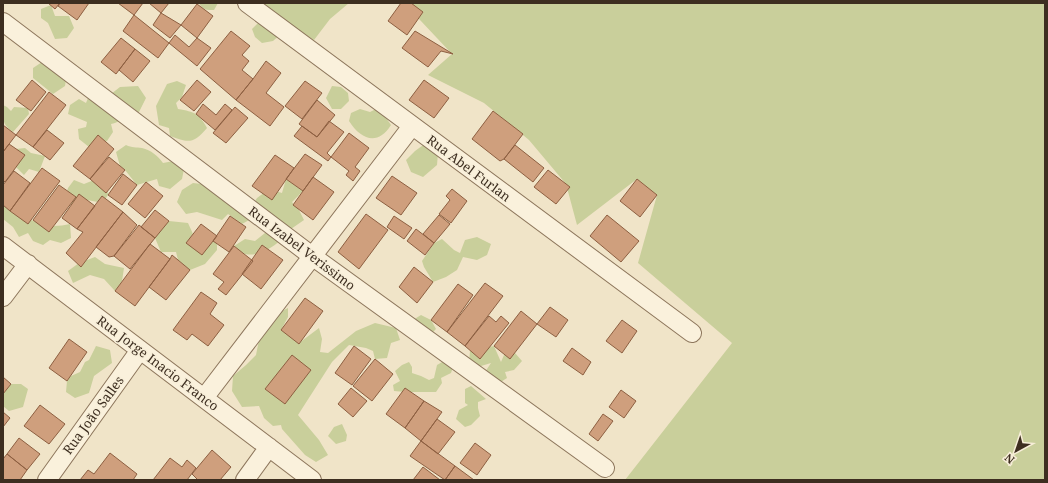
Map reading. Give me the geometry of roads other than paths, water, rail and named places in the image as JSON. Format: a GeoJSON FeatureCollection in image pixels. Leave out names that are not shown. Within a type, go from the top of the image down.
{"type":"FeatureCollection","features":[{"type":"Feature","properties":{"kind":"street","name":"Rua Abel Furlan"},"geometry":{"type":"LineString","coordinates":[[247,3],[692,333]]}},
{"type":"Feature","properties":{"kind":"street","name":"Rua Izabel Verissimo"},"geometry":{"type":"LineString","coordinates":[[3,22],[312,256],[605,468]]}},
{"type":"Feature","properties":{"kind":"street"},"geometry":{"type":"LineString","coordinates":[[204,398],[412,126]]}},
{"type":"Feature","properties":{"kind":"street","name":"Rua Jorge Inacio Franco"},"geometry":{"type":"LineString","coordinates":[[3,246],[312,480]]}},
{"type":"Feature","properties":{"kind":"street"},"geometry":{"type":"LineString","coordinates":[[3,297],[28,264]]}},
{"type":"Feature","properties":{"kind":"street","name":"Rua João Salles"},"geometry":{"type":"LineString","coordinates":[[47,480],[140,350]]}},
{"type":"Feature","properties":{"kind":"street"},"geometry":{"type":"LineString","coordinates":[[245,480],[269,447]]}}]}
